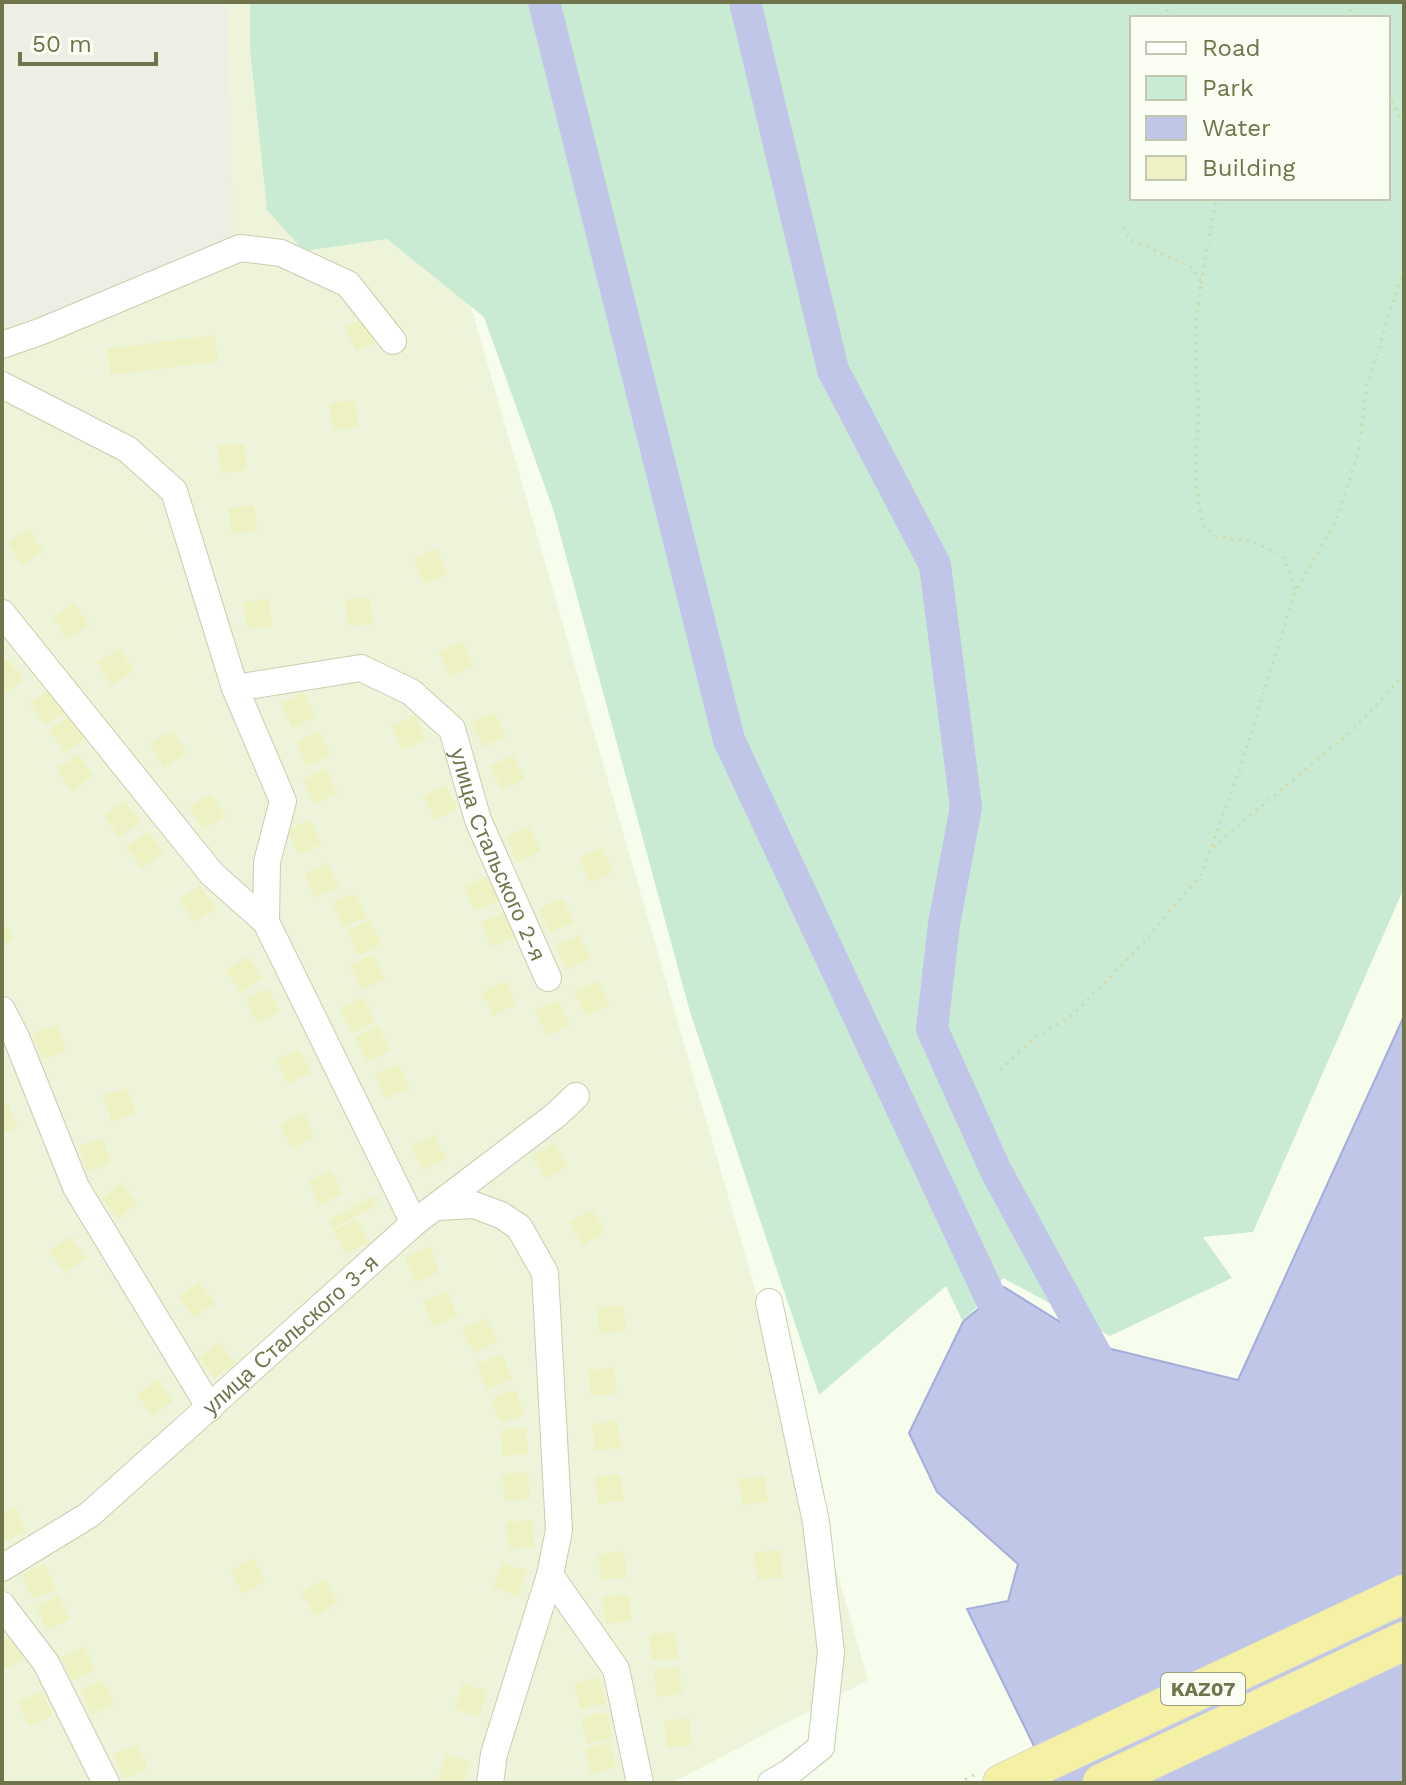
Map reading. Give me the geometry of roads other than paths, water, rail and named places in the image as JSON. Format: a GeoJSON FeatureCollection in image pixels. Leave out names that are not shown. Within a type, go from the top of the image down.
{"type":"FeatureCollection","features":[{"type":"Feature","properties":{"kind":"highway","name":"KAZ07"},"geometry":{"type":"LineString","coordinates":[[1002,1783],[1404,1594]]}},
{"type":"Feature","properties":{"kind":"highway","name":"KAZ07"},"geometry":{"type":"LineString","coordinates":[[1102,1783],[1404,1641]]}},
{"type":"Feature","properties":{"kind":"street"},"geometry":{"type":"LineString","coordinates":[[2,345],[240,248],[281,253],[348,284],[393,341]]}},
{"type":"Feature","properties":{"kind":"street"},"geometry":{"type":"LineString","coordinates":[[2,385],[127,449],[174,491],[235,688],[283,801],[267,862],[266,922]]}},
{"type":"Feature","properties":{"kind":"street"},"geometry":{"type":"LineString","coordinates":[[7,629],[31,646],[212,874],[266,922],[414,1223]]}},
{"type":"Feature","properties":{"kind":"street","name":"улица Стальского 2-я"},"geometry":{"type":"LineString","coordinates":[[235,688],[361,668],[411,692],[452,729],[478,820],[548,978]]}},
{"type":"Feature","properties":{"kind":"street"},"geometry":{"type":"LineString","coordinates":[[2,1010],[16,1037],[76,1187],[210,1408]]}},
{"type":"Feature","properties":{"kind":"street","name":"улица Стальского 3-я"},"geometry":{"type":"LineString","coordinates":[[2,1568],[89,1515],[414,1223],[556,1115],[576,1096]]}},
{"type":"Feature","properties":{"kind":"street"},"geometry":{"type":"LineString","coordinates":[[438,1207],[474,1205],[501,1215],[519,1227],[545,1273],[559,1530],[550,1575],[494,1754],[490,1783]]}},
{"type":"Feature","properties":{"kind":"street"},"geometry":{"type":"LineString","coordinates":[[769,1302],[816,1522],[831,1652],[821,1747],[771,1783]]}},
{"type":"Feature","properties":{"kind":"street"},"geometry":{"type":"LineString","coordinates":[[550,1575],[616,1669],[640,1783]]}},
{"type":"Feature","properties":{"kind":"street"},"geometry":{"type":"LineString","coordinates":[[2,1605],[46,1663],[106,1783]]}},
{"type":"Feature","properties":{"kind":"water"},"geometry":{"type":"Polygon","coordinates":[[[1404,1016],[1404,1783],[1052,1783],[967,1609],[1008,1601],[1018,1564],[937,1492],[909,1433],[963,1322],[1004,1287],[1099,1346],[1238,1380],[1404,1016]]]}},
{"type":"Feature","properties":{"kind":"waterway"},"geometry":{"type":"LineString","coordinates":[[544,2],[729,740],[1010,1339]]}},
{"type":"Feature","properties":{"kind":"waterway"},"geometry":{"type":"LineString","coordinates":[[745,2],[833,370],[935,565],[966,807],[944,924],[932,1029],[996,1171],[1107,1375]]}}]}
